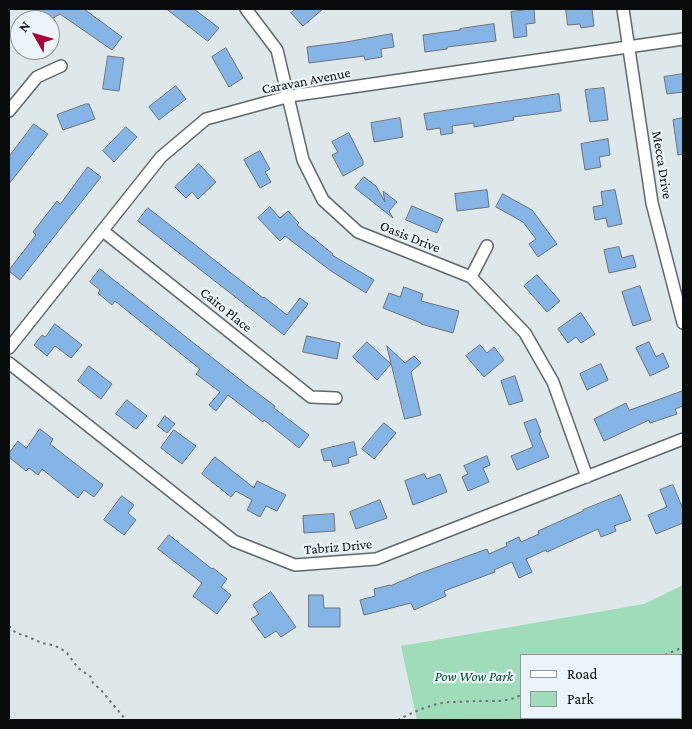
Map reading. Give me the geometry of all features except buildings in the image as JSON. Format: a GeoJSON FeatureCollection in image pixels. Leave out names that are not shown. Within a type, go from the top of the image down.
{"type":"FeatureCollection","features":[{"type":"Feature","properties":{"kind":"street","name":"Oasis Drive"},"geometry":{"type":"LineString","coordinates":[[248,9],[277,50],[303,160],[323,200],[358,232],[471,277],[525,333],[553,382],[587,477]]}},
{"type":"Feature","properties":{"kind":"street","name":"Mecca Drive"},"geometry":{"type":"LineString","coordinates":[[623,9],[652,203],[683,323]]}},
{"type":"Feature","properties":{"kind":"street","name":"Caravan Avenue"},"geometry":{"type":"LineString","coordinates":[[9,348],[161,157],[206,119],[288,97],[683,39]]}},
{"type":"Feature","properties":{"kind":"street"},"geometry":{"type":"LineString","coordinates":[[9,111],[37,77],[61,66]]}},
{"type":"Feature","properties":{"kind":"street","name":"Cairo Place"},"geometry":{"type":"LineString","coordinates":[[103,231],[311,397],[336,398]]}},
{"type":"Feature","properties":{"kind":"street"},"geometry":{"type":"LineString","coordinates":[[471,277],[487,246]]}},
{"type":"Feature","properties":{"kind":"street","name":"Tabriz Drive"},"geometry":{"type":"LineString","coordinates":[[9,363],[234,540],[294,566],[376,560],[683,438]]}},
{"type":"Feature","properties":{"kind":"path"},"geometry":{"type":"LineString","coordinates":[[9,626],[16,633],[60,648],[78,668],[91,677],[93,682],[126,720]]}},
{"type":"Feature","properties":{"kind":"path"},"geometry":{"type":"LineString","coordinates":[[667,654],[683,647]]}},
{"type":"Feature","properties":{"kind":"path"},"geometry":{"type":"LineString","coordinates":[[398,720],[420,710],[449,702],[501,701],[520,695]]}},
{"type":"Feature","properties":{"kind":"green space","name":"Pow Wow Park"},"geometry":{"type":"Polygon","coordinates":[[[683,585],[683,720],[417,720],[401,646],[644,604],[683,585]]]}}]}
